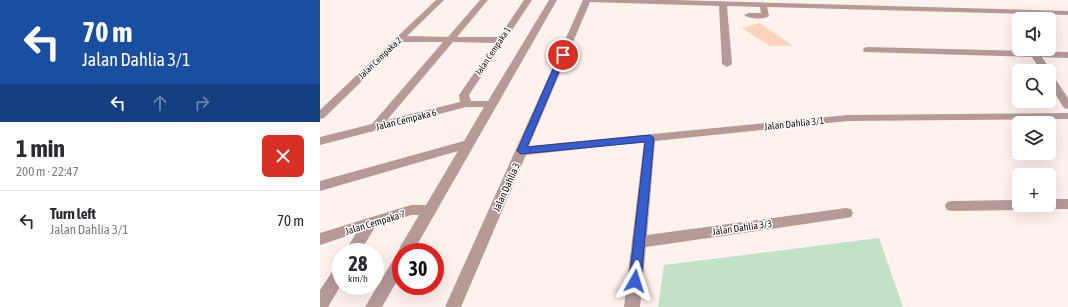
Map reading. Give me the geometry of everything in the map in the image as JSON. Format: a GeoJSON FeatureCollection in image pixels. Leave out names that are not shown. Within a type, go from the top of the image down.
{"type":"FeatureCollection","features":[{"type":"Feature","properties":{"kind":"street","name":"Jalan Cempaka 2"},"geometry":{"type":"LineString","coordinates":[[320,116],[440,0]]}},
{"type":"Feature","properties":{"kind":"street"},"geometry":{"type":"LineString","coordinates":[[376,126],[484,0]]}},
{"type":"Feature","properties":{"kind":"street","name":"Jalan Cempaka 1"},"geometry":{"type":"LineString","coordinates":[[466,104],[464,95],[528,0]]}},
{"type":"Feature","properties":{"kind":"street"},"geometry":{"type":"LineString","coordinates":[[410,243],[553,0]]}},
{"type":"Feature","properties":{"kind":"street","name":"Jalan Dahlia 3"},"geometry":{"type":"LineString","coordinates":[[453,307],[587,0]]}},
{"type":"Feature","properties":{"kind":"street"},"geometry":{"type":"LineString","coordinates":[[591,0],[1068,13]]}},
{"type":"Feature","properties":{"kind":"street"},"geometry":{"type":"LineString","coordinates":[[723,4],[727,64]]}},
{"type":"Feature","properties":{"kind":"street"},"geometry":{"type":"LineString","coordinates":[[748,15],[764,16],[764,5]]}},
{"type":"Feature","properties":{"kind":"street"},"geometry":{"type":"LineString","coordinates":[[400,39],[500,40]]}},
{"type":"Feature","properties":{"kind":"street"},"geometry":{"type":"LineString","coordinates":[[867,50],[1012,53]]}},
{"type":"Feature","properties":{"kind":"street"},"geometry":{"type":"LineString","coordinates":[[1056,55],[1068,55]]}},
{"type":"Feature","properties":{"kind":"street"},"geometry":{"type":"LineString","coordinates":[[1056,87],[1068,106]]}},
{"type":"Feature","properties":{"kind":"street","name":"Jalan Cempaka 6"},"geometry":{"type":"LineString","coordinates":[[320,140],[466,104],[492,104]]}},
{"type":"Feature","properties":{"kind":"street","name":"Jalan Dahlia 3/1"},"geometry":{"type":"LineString","coordinates":[[521,151],[848,118],[1068,116]]}},
{"type":"Feature","properties":{"kind":"street"},"geometry":{"type":"LineString","coordinates":[[632,307],[650,138]]}},
{"type":"Feature","properties":{"kind":"street"},"geometry":{"type":"LineString","coordinates":[[320,186],[469,144]]}},
{"type":"Feature","properties":{"kind":"street"},"geometry":{"type":"LineString","coordinates":[[1056,204],[1068,204]]}},
{"type":"Feature","properties":{"kind":"street"},"geometry":{"type":"LineString","coordinates":[[952,206],[1012,205]]}},
{"type":"Feature","properties":{"kind":"street","name":"Jalan Cempaka 7"},"geometry":{"type":"LineString","coordinates":[[320,239],[411,210],[430,210]]}},
{"type":"Feature","properties":{"kind":"street","name":"Jalan Dahlia 3/3"},"geometry":{"type":"LineString","coordinates":[[639,242],[846,213]]}},
{"type":"Feature","properties":{"kind":"street"},"geometry":{"type":"LineString","coordinates":[[358,243],[370,223]]}},
{"type":"Feature","properties":{"kind":"street"},"geometry":{"type":"LineString","coordinates":[[373,307],[392,275]]}},
{"type":"Feature","properties":{"kind":"street"},"geometry":{"type":"LineString","coordinates":[[320,305],[332,286]]}},
{"type":"Feature","properties":{"kind":"green space"},"geometry":{"type":"Polygon","coordinates":[[[879,238],[903,307],[658,307],[664,265],[879,238]]]}},
{"type":"Feature","properties":{"kind":"building"},"geometry":{"type":"Polygon","coordinates":[[[760,23],[793,46],[770,46],[742,28],[760,23]]]}},
{"type":"Feature","properties":{"kind":"route"},"geometry":{"type":"LineString","coordinates":[[563,55],[521,151],[650,138],[635,281]]}}]}
